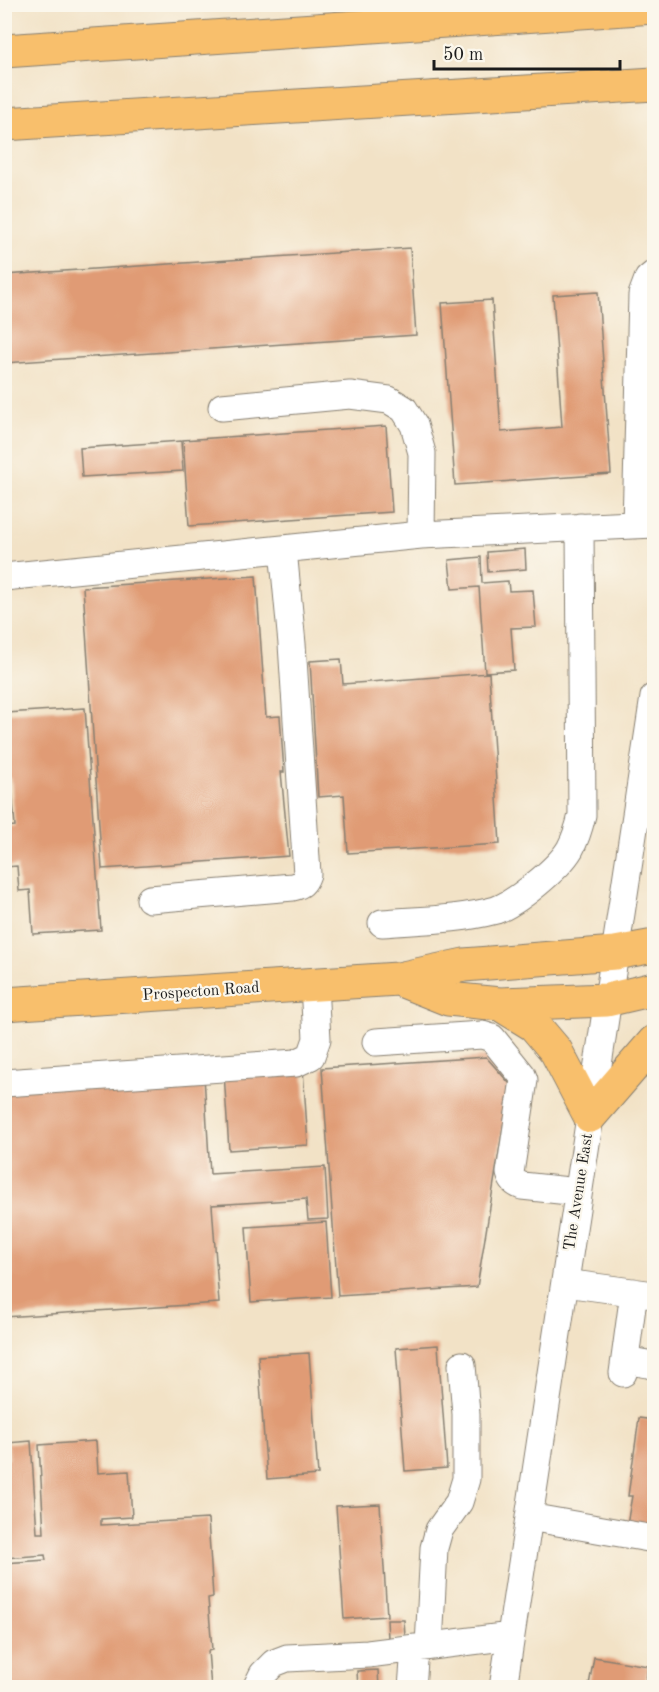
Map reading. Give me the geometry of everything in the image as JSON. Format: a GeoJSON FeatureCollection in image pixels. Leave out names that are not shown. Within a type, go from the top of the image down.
{"type":"FeatureCollection","features":[{"type":"Feature","properties":{"kind":"main road"},"geometry":{"type":"LineString","coordinates":[[4,51],[654,7]]}},
{"type":"Feature","properties":{"kind":"main road"},"geometry":{"type":"LineString","coordinates":[[4,124],[654,84]]}},
{"type":"Feature","properties":{"kind":"main road","name":"Prospecton Road"},"geometry":{"type":"LineString","coordinates":[[4,1004],[398,979],[464,965],[615,952],[654,946]]}},
{"type":"Feature","properties":{"kind":"main road"},"geometry":{"type":"LineString","coordinates":[[398,979],[447,999],[500,1004],[608,1000],[654,989]]}},
{"type":"Feature","properties":{"kind":"main road"},"geometry":{"type":"LineString","coordinates":[[500,1004],[534,1025],[556,1051],[590,1116],[654,1042]]}},
{"type":"Feature","properties":{"kind":"street"},"geometry":{"type":"LineString","coordinates":[[4,577],[421,535],[645,525],[642,295],[648,279],[654,274]]}},
{"type":"Feature","properties":{"kind":"street"},"geometry":{"type":"LineString","coordinates":[[222,407],[350,395],[388,399],[404,409],[414,425],[422,453],[421,535]]}},
{"type":"Feature","properties":{"kind":"street"},"geometry":{"type":"LineString","coordinates":[[382,923],[452,918],[498,909],[533,888],[568,852],[578,835],[582,815],[580,527]]}},
{"type":"Feature","properties":{"kind":"street"},"geometry":{"type":"LineString","coordinates":[[150,899],[293,887],[301,885],[305,880],[307,874],[292,644],[283,549]]}},
{"type":"Feature","properties":{"kind":"street","name":"The Avenue East"},"geometry":{"type":"LineString","coordinates":[[503,1688],[615,952],[647,793],[654,697]]}},
{"type":"Feature","properties":{"kind":"street"},"geometry":{"type":"LineString","coordinates":[[4,1083],[296,1063],[311,1056],[316,1039],[314,985]]}},
{"type":"Feature","properties":{"kind":"street"},"geometry":{"type":"LineString","coordinates":[[376,1042],[482,1035],[492,1038],[524,1080],[511,1178],[514,1183],[522,1186],[578,1192]]}},
{"type":"Feature","properties":{"kind":"street"},"geometry":{"type":"LineString","coordinates":[[565,1283],[644,1293],[624,1366],[653,1365]]}},
{"type":"Feature","properties":{"kind":"street"},"geometry":{"type":"LineString","coordinates":[[412,1688],[422,1647],[434,1548],[439,1530],[459,1502],[466,1479],[466,1414],[462,1365]]}},
{"type":"Feature","properties":{"kind":"street"},"geometry":{"type":"LineString","coordinates":[[530,1517],[654,1539]]}},
{"type":"Feature","properties":{"kind":"street"},"geometry":{"type":"LineString","coordinates":[[256,1688],[263,1674],[274,1663],[287,1658],[368,1654],[511,1636]]}},
{"type":"Feature","properties":{"kind":"building"},"geometry":{"type":"Polygon","coordinates":[[[410,248],[416,335],[4,363],[4,275],[410,248]]]}},
{"type":"Feature","properties":{"kind":"building"},"geometry":{"type":"Polygon","coordinates":[[[598,292],[611,474],[455,485],[442,303],[492,300],[501,432],[562,427],[553,295],[598,292]]]}},
{"type":"Feature","properties":{"kind":"building"},"geometry":{"type":"Polygon","coordinates":[[[386,426],[392,512],[189,526],[183,440],[386,426]]]}},
{"type":"Feature","properties":{"kind":"building"},"geometry":{"type":"Polygon","coordinates":[[[181,441],[183,471],[82,477],[80,448],[181,441]]]}},
{"type":"Feature","properties":{"kind":"building"},"geometry":{"type":"Polygon","coordinates":[[[525,549],[526,569],[488,572],[487,552],[525,549]]]}},
{"type":"Feature","properties":{"kind":"building"},"geometry":{"type":"Polygon","coordinates":[[[481,557],[482,583],[508,581],[509,591],[533,590],[536,627],[511,628],[514,670],[485,672],[479,587],[452,589],[449,560],[481,557]]]}},
{"type":"Feature","properties":{"kind":"building"},"geometry":{"type":"Polygon","coordinates":[[[256,576],[266,717],[280,716],[284,772],[281,772],[289,856],[102,869],[83,587],[256,576]]]}},
{"type":"Feature","properties":{"kind":"building"},"geometry":{"type":"Polygon","coordinates":[[[341,659],[343,684],[489,673],[500,844],[348,853],[344,795],[318,797],[310,661],[341,659]]]}},
{"type":"Feature","properties":{"kind":"building"},"geometry":{"type":"Polygon","coordinates":[[[85,708],[101,930],[33,934],[30,890],[19,891],[17,866],[5,867],[4,827],[15,826],[11,778],[4,778],[4,738],[8,738],[6,713],[85,708]]]}},
{"type":"Feature","properties":{"kind":"building"},"geometry":{"type":"Polygon","coordinates":[[[486,1057],[510,1084],[477,1287],[338,1296],[322,1068],[486,1057]]]}},
{"type":"Feature","properties":{"kind":"building"},"geometry":{"type":"Polygon","coordinates":[[[303,1068],[308,1145],[229,1150],[224,1073],[303,1068]]]}},
{"type":"Feature","properties":{"kind":"building"},"geometry":{"type":"Polygon","coordinates":[[[204,1076],[210,1174],[325,1167],[328,1219],[308,1220],[306,1199],[212,1205],[219,1303],[4,1317],[4,1088],[204,1076]]]}},
{"type":"Feature","properties":{"kind":"building"},"geometry":{"type":"Polygon","coordinates":[[[326,1222],[331,1297],[251,1302],[246,1227],[326,1222]]]}},
{"type":"Feature","properties":{"kind":"building"},"geometry":{"type":"Polygon","coordinates":[[[438,1345],[447,1468],[405,1471],[396,1348],[438,1345]]]}},
{"type":"Feature","properties":{"kind":"building"},"geometry":{"type":"Polygon","coordinates":[[[309,1353],[318,1475],[267,1479],[258,1356],[309,1353]]]}},
{"type":"Feature","properties":{"kind":"building"},"geometry":{"type":"Polygon","coordinates":[[[639,1418],[654,1420],[654,1528],[627,1524],[632,1496],[628,1496],[639,1418]]]}},
{"type":"Feature","properties":{"kind":"building"},"geometry":{"type":"Polygon","coordinates":[[[31,1441],[37,1533],[44,1533],[39,1445],[96,1441],[98,1473],[129,1471],[132,1517],[101,1519],[101,1525],[208,1519],[213,1597],[208,1598],[212,1650],[208,1651],[211,1688],[4,1688],[4,1563],[46,1560],[45,1555],[4,1558],[4,1459],[9,1459],[8,1443],[31,1441]]]}},
{"type":"Feature","properties":{"kind":"building"},"geometry":{"type":"Polygon","coordinates":[[[380,1504],[387,1616],[344,1619],[336,1506],[380,1504]]]}},
{"type":"Feature","properties":{"kind":"building"},"geometry":{"type":"Polygon","coordinates":[[[387,1620],[404,1620],[405,1637],[388,1638],[387,1620]]]}},
{"type":"Feature","properties":{"kind":"building"},"geometry":{"type":"Polygon","coordinates":[[[594,1657],[648,1666],[645,1688],[602,1688],[589,1685],[594,1657]]]}},
{"type":"Feature","properties":{"kind":"building"},"geometry":{"type":"Polygon","coordinates":[[[378,1670],[379,1688],[358,1688],[357,1671],[378,1670]]]}}]}
